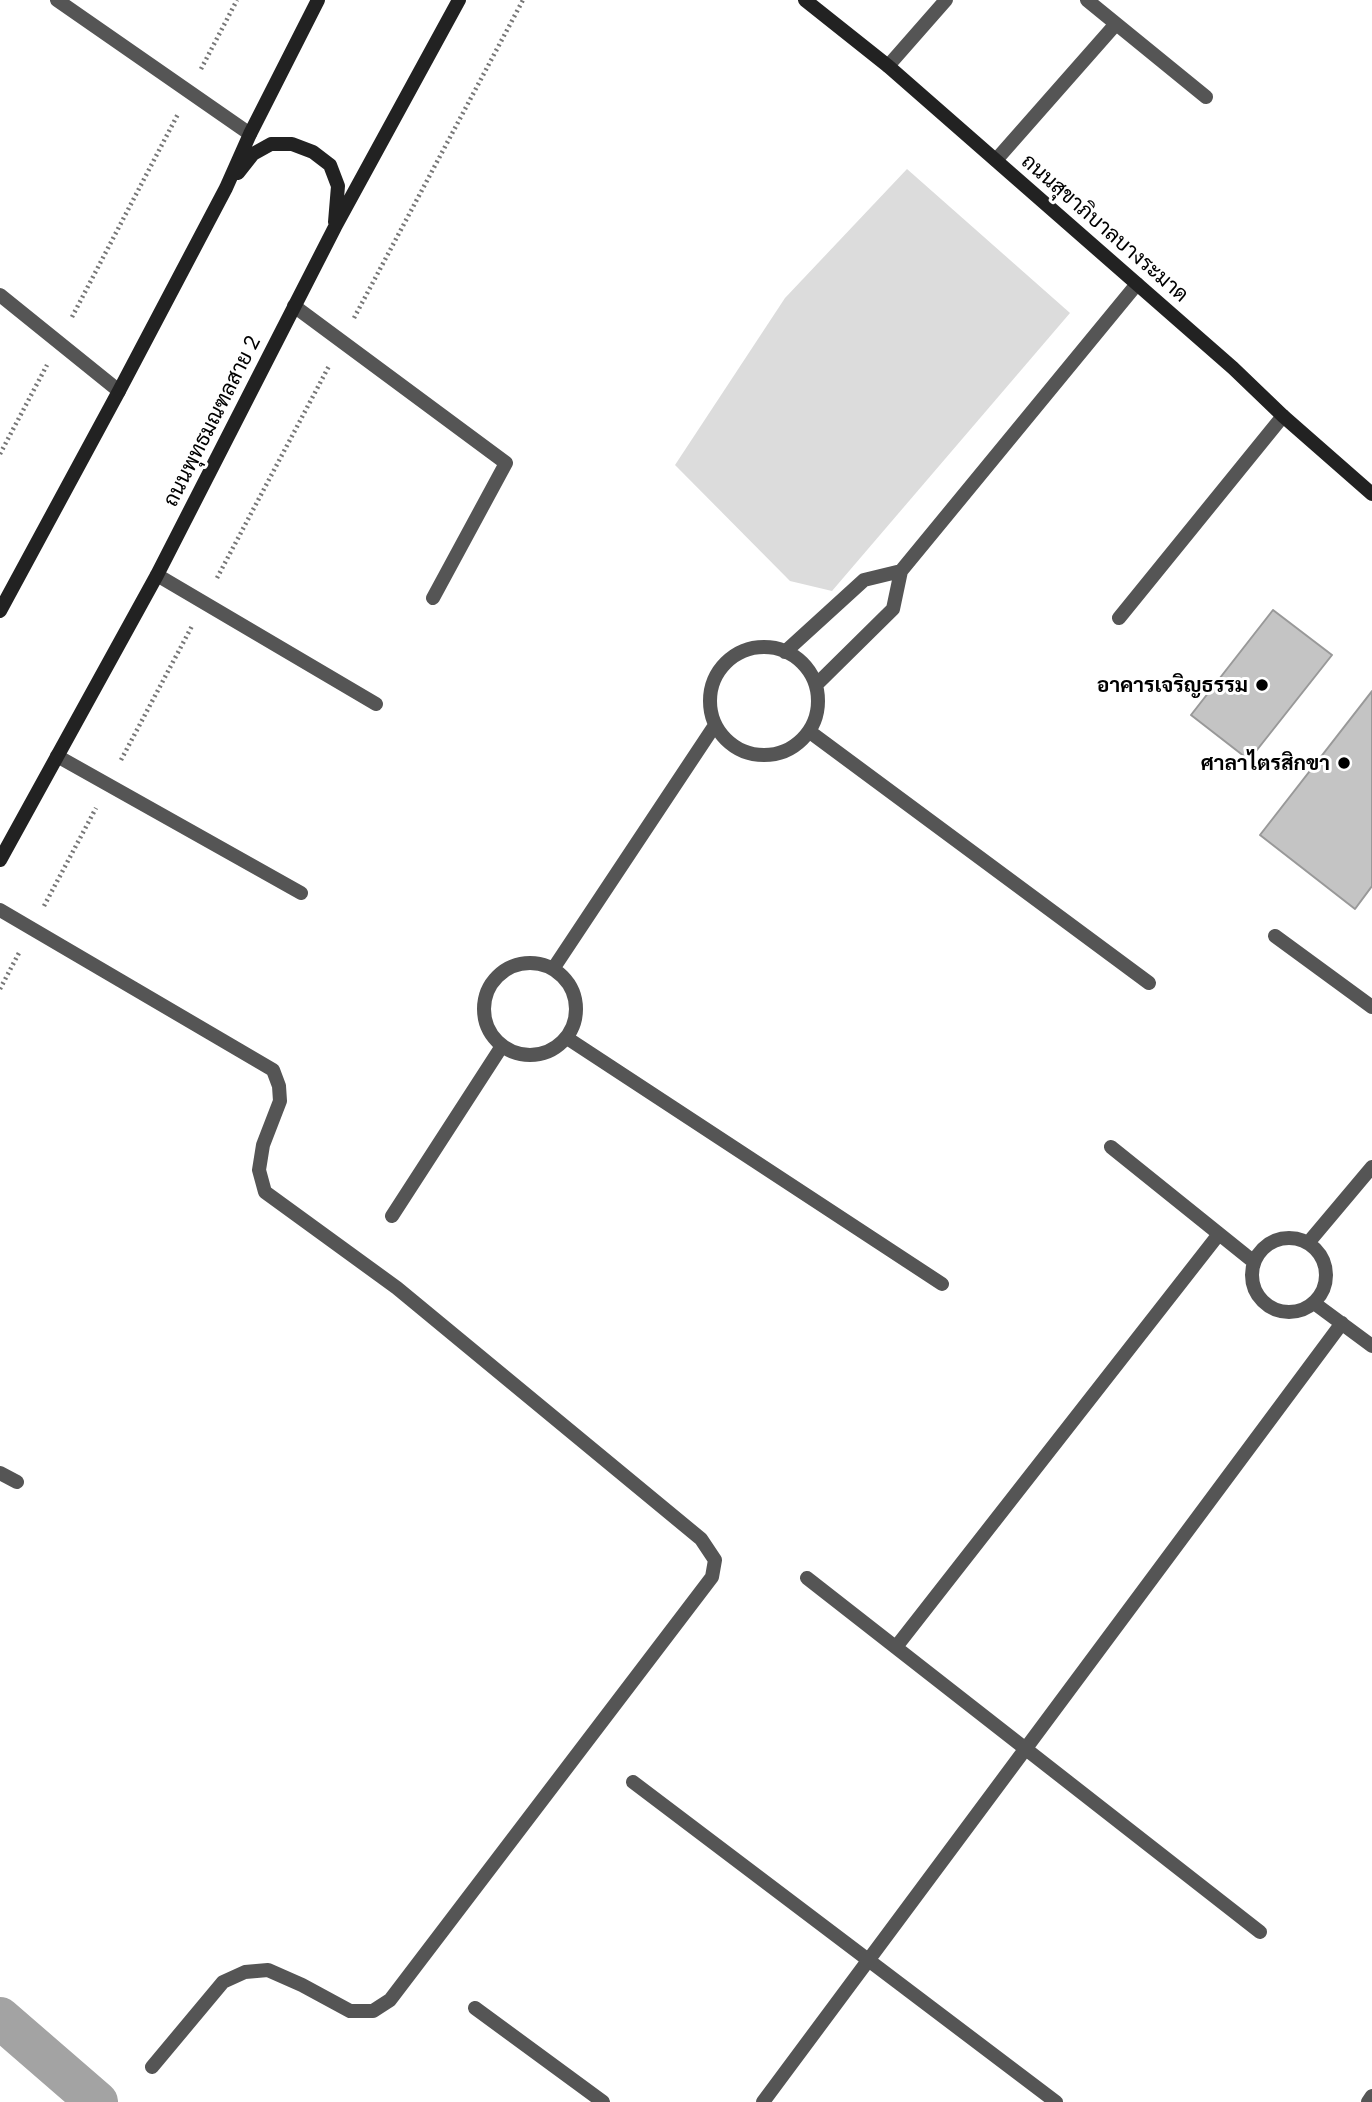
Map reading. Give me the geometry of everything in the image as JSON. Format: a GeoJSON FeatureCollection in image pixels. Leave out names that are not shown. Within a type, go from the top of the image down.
{"type":"FeatureCollection","features":[{"type":"Feature","properties":{"kind":"main road"},"geometry":{"type":"LineString","coordinates":[[0,611],[226,188],[250,134],[318,0]]}},
{"type":"Feature","properties":{"kind":"main road","name":"ถนนพุทธมณฑลสาย 2"},"geometry":{"type":"LineString","coordinates":[[0,860],[158,575],[294,306],[459,0]]}},
{"type":"Feature","properties":{"kind":"main road","name":"ถนนสุขาภิบาลบางระมาด"},"geometry":{"type":"LineString","coordinates":[[805,0],[888,66],[996,160],[1372,494]]}},
{"type":"Feature","properties":{"kind":"main road"},"geometry":{"type":"LineString","coordinates":[[226,188],[253,155],[271,144],[292,144],[313,152],[330,165],[338,186],[335,228]]}},
{"type":"Feature","properties":{"kind":"street"},"geometry":{"type":"LineString","coordinates":[[57,0],[250,134]]}},
{"type":"Feature","properties":{"kind":"street"},"geometry":{"type":"LineString","coordinates":[[888,66],[946,0]]}},
{"type":"Feature","properties":{"kind":"street"},"geometry":{"type":"LineString","coordinates":[[1087,0],[1206,97]]}},
{"type":"Feature","properties":{"kind":"street"},"geometry":{"type":"LineString","coordinates":[[996,160],[1115,25]]}},
{"type":"Feature","properties":{"kind":"street"},"geometry":{"type":"LineString","coordinates":[[816,685],[893,609],[901,571],[1136,284]]}},
{"type":"Feature","properties":{"kind":"street"},"geometry":{"type":"LineString","coordinates":[[0,295],[119,391]]}},
{"type":"Feature","properties":{"kind":"street"},"geometry":{"type":"LineString","coordinates":[[294,306],[506,463],[433,598]]}},
{"type":"Feature","properties":{"kind":"street"},"geometry":{"type":"LineString","coordinates":[[1119,618],[1283,416]]}},
{"type":"Feature","properties":{"kind":"street"},"geometry":{"type":"LineString","coordinates":[[785,652],[864,580],[901,571]]}},
{"type":"Feature","properties":{"kind":"street"},"geometry":{"type":"LineString","coordinates":[[158,575],[376,704]]}},
{"type":"Feature","properties":{"kind":"street"},"geometry":{"type":"LineString","coordinates":[[769,647],[785,652],[804,665],[816,685],[818,710],[810,732],[796,746],[779,754],[760,756],[742,752],[726,741],[715,725],[710,710],[714,677],[737,653],[769,647]]}},
{"type":"Feature","properties":{"kind":"street"},"geometry":{"type":"LineString","coordinates":[[553,969],[715,725]]}},
{"type":"Feature","properties":{"kind":"street"},"geometry":{"type":"LineString","coordinates":[[810,732],[1149,984]]}},
{"type":"Feature","properties":{"kind":"street"},"geometry":{"type":"LineString","coordinates":[[57,756],[301,893]]}},
{"type":"Feature","properties":{"kind":"street"},"geometry":{"type":"LineString","coordinates":[[0,910],[273,1070],[279,1086],[280,1101],[263,1144],[259,1170],[265,1192],[408,1296],[701,1539],[715,1560],[712,1577],[390,2000],[373,2011],[349,2011],[268,1970],[245,1972],[223,1983],[152,2067]]}},
{"type":"Feature","properties":{"kind":"street"},"geometry":{"type":"LineString","coordinates":[[1275,936],[1372,1007]]}},
{"type":"Feature","properties":{"kind":"street"},"geometry":{"type":"LineString","coordinates":[[537,963],[553,969],[566,979],[574,992],[576,1016],[568,1038],[554,1049],[537,1055],[519,1054],[502,1046],[490,1033],[484,1017],[484,999],[491,983],[503,970],[520,964],[537,963]]}},
{"type":"Feature","properties":{"kind":"street"},"geometry":{"type":"LineString","coordinates":[[568,1038],[942,1284]]}},
{"type":"Feature","properties":{"kind":"street"},"geometry":{"type":"LineString","coordinates":[[392,1216],[502,1046]]}},
{"type":"Feature","properties":{"kind":"street"},"geometry":{"type":"LineString","coordinates":[[1111,1147],[1254,1262]]}},
{"type":"Feature","properties":{"kind":"street"},"geometry":{"type":"LineString","coordinates":[[1308,1243],[1372,1167]]}},
{"type":"Feature","properties":{"kind":"street"},"geometry":{"type":"LineString","coordinates":[[896,1647],[1219,1234]]}},
{"type":"Feature","properties":{"kind":"street"},"geometry":{"type":"LineString","coordinates":[[1295,1238],[1308,1243],[1317,1250],[1323,1260],[1326,1283],[1322,1294],[1304,1309],[1292,1312],[1270,1307],[1254,1287],[1254,1262],[1270,1243],[1295,1238]]}},
{"type":"Feature","properties":{"kind":"street"},"geometry":{"type":"LineString","coordinates":[[1314,1303],[1372,1346]]}},
{"type":"Feature","properties":{"kind":"street"},"geometry":{"type":"LineString","coordinates":[[763,2102],[1342,1323]]}},
{"type":"Feature","properties":{"kind":"street"},"geometry":{"type":"LineString","coordinates":[[0,1473],[17,1482]]}},
{"type":"Feature","properties":{"kind":"street"},"geometry":{"type":"LineString","coordinates":[[807,1578],[1261,1932]]}},
{"type":"Feature","properties":{"kind":"street"},"geometry":{"type":"LineString","coordinates":[[633,1782],[1056,2102]]}},
{"type":"Feature","properties":{"kind":"street"},"geometry":{"type":"LineString","coordinates":[[475,2008],[603,2102]]}},
{"type":"Feature","properties":{"kind":"street"},"geometry":{"type":"LineString","coordinates":[[1368,2102],[1372,2096]]}},
{"type":"Feature","properties":{"kind":"path"},"geometry":{"type":"LineString","coordinates":[[0,454],[237,0]]}},
{"type":"Feature","properties":{"kind":"path"},"geometry":{"type":"LineString","coordinates":[[0,989],[523,0]]}},
{"type":"Feature","properties":{"kind":"shaded area"},"geometry":{"type":"Polygon","coordinates":[[[907,169],[1070,313],[832,591],[790,581],[675,465],[785,298],[907,169]]]}},
{"type":"Feature","properties":{"kind":"building","name":"อาคารเจริญธรรม"},"geometry":{"type":"Polygon","coordinates":[[[1273,610],[1332,655],[1249,760],[1191,715],[1273,610]]]}},
{"type":"Feature","properties":{"kind":"building","name":"ศาลาไตรสิกขา"},"geometry":{"type":"Polygon","coordinates":[[[1372,691],[1372,886],[1355,909],[1260,835],[1372,691]]]}},
{"type":"Feature","properties":{"kind":"waterway"},"geometry":{"type":"LineString","coordinates":[[0,2018],[97,2102]]}},
{"type":"Feature","properties":{"kind":"place","name":"อาคารเจริญธรรม"},"geometry":{"type":"Point","coordinates":[1262,685]}},
{"type":"Feature","properties":{"kind":"place","name":"ศาลาไตรสิกขา"},"geometry":{"type":"Point","coordinates":[1344,763]}}]}
